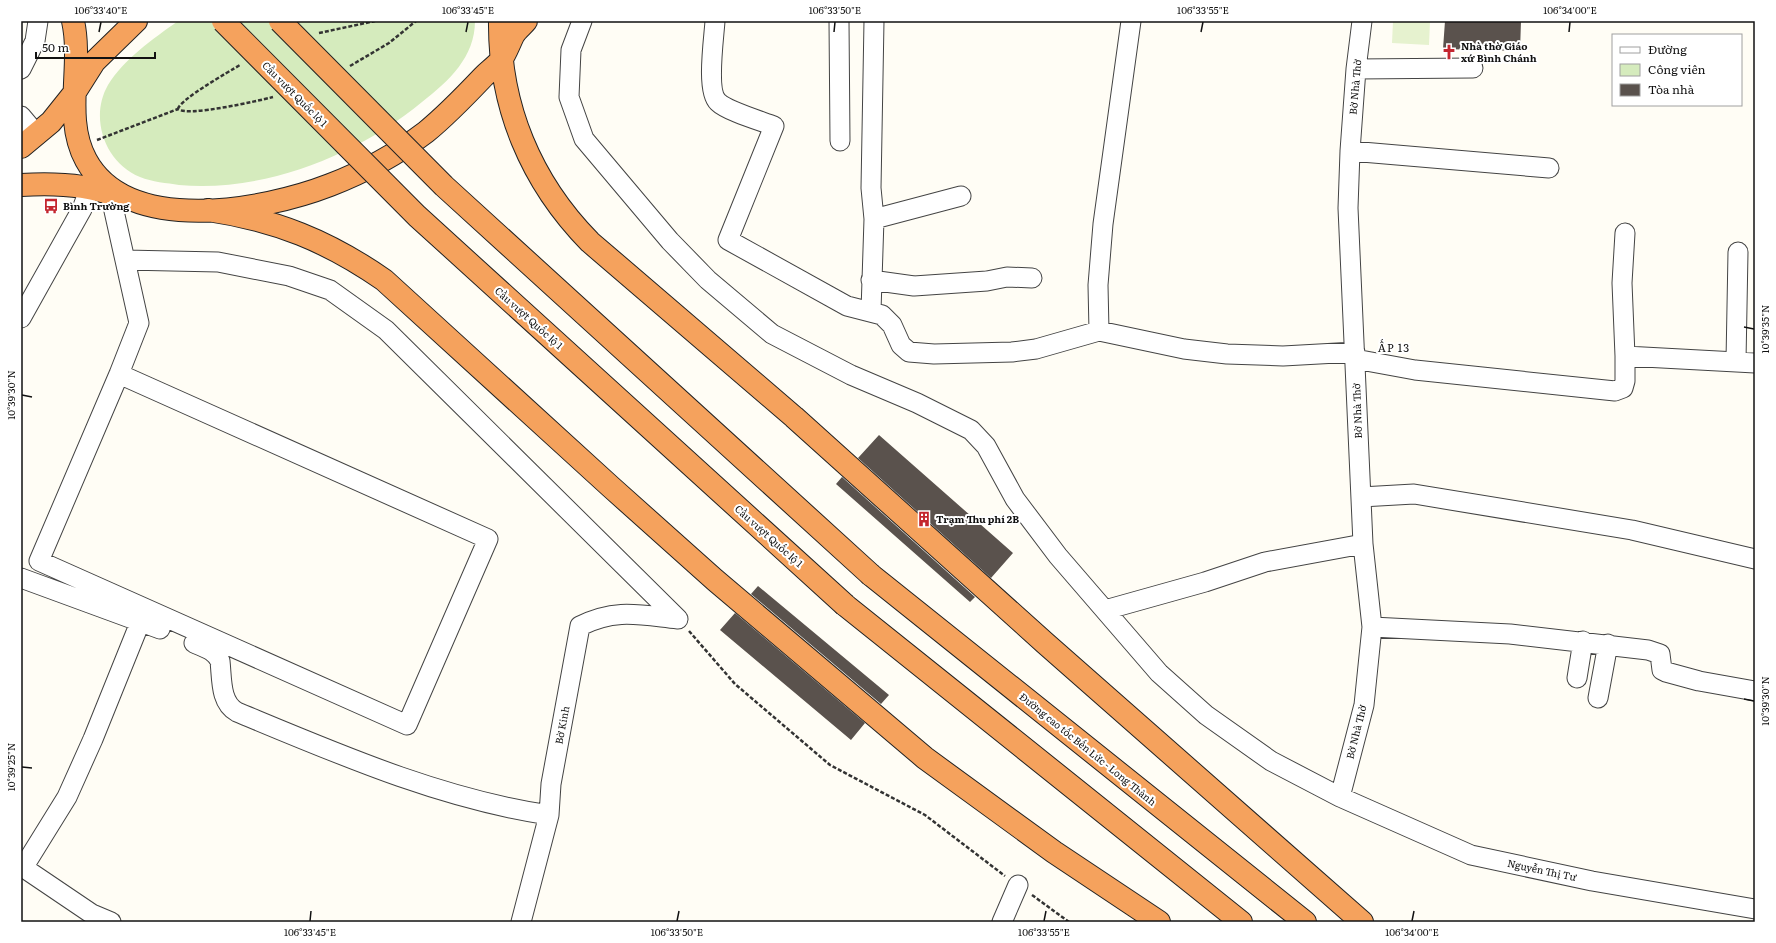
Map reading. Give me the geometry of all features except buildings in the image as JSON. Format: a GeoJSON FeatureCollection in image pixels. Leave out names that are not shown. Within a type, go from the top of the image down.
{"type":"FeatureCollection","features":[{"type":"Feature","properties":{"kind":"highway"},"geometry":{"type":"LineString","coordinates":[[73,21],[77,48],[74,117],[79,146],[94,172],[110,194]]}},
{"type":"Feature","properties":{"kind":"highway"},"geometry":{"type":"LineString","coordinates":[[29,141],[64,107],[94,62],[136,21]]}},
{"type":"Feature","properties":{"kind":"highway","name":"Cầu vượt Quốc lộ 1"},"geometry":{"type":"LineString","coordinates":[[223,21],[417,216],[845,605],[1241,922]]}},
{"type":"Feature","properties":{"kind":"highway","name":"Đường cao tốc Bến Lức - Long Thành"},"geometry":{"type":"LineString","coordinates":[[280,21],[444,186],[871,575],[1305,922]]}},
{"type":"Feature","properties":{"kind":"highway"},"geometry":{"type":"LineString","coordinates":[[500,21],[501,60],[512,110],[526,151],[547,190],[574,226],[590,242],[794,417],[1045,643],[1362,922]]}},
{"type":"Feature","properties":{"kind":"highway"},"geometry":{"type":"LineString","coordinates":[[21,185],[49,184],[110,194],[144,204],[178,210],[208,210],[247,206],[300,195],[342,180],[379,162],[414,140],[446,115],[501,60],[514,34],[526,21]]}},
{"type":"Feature","properties":{"kind":"highway"},"geometry":{"type":"LineString","coordinates":[[208,210],[261,220],[312,238],[361,264],[384,280],[674,544],[925,758],[1054,852],[1159,922]]}},
{"type":"Feature","properties":{"kind":"street"},"geometry":{"type":"LineString","coordinates":[[21,69],[35,41],[38,21]]}},
{"type":"Feature","properties":{"kind":"street","name":"Nguyễn Thị Tư"},"geometry":{"type":"LineString","coordinates":[[582,21],[571,50],[569,97],[584,139],[670,241],[708,280],[772,334],[851,375],[916,403],[970,430],[986,446],[1016,499],[1044,537],[1159,673],[1206,715],[1271,761],[1340,797],[1470,855],[1592,881],[1755,909]]}},
{"type":"Feature","properties":{"kind":"street"},"geometry":{"type":"LineString","coordinates":[[715,21],[712,81],[714,99],[722,106],[774,126],[728,240],[847,306],[870,311],[888,318],[901,345],[913,354],[1012,352],[1036,349],[1098,331],[1184,349],[1228,354],[1355,356],[1415,370],[1615,391],[1623,388],[1625,381],[1622,276],[1625,233]]}},
{"type":"Feature","properties":{"kind":"street"},"geometry":{"type":"LineString","coordinates":[[839,21],[840,141]]}},
{"type":"Feature","properties":{"kind":"street"},"geometry":{"type":"LineString","coordinates":[[870,311],[874,219],[871,188],[874,21]]}},
{"type":"Feature","properties":{"kind":"street"},"geometry":{"type":"LineString","coordinates":[[1098,331],[1098,286],[1103,224],[1131,21]]}},
{"type":"Feature","properties":{"kind":"street","name":"Bờ Nhà Thờ"},"geometry":{"type":"LineString","coordinates":[[1340,797],[1364,705],[1372,627],[1363,544],[1348,208],[1350,151],[1356,69],[1362,21]]}},
{"type":"Feature","properties":{"kind":"street"},"geometry":{"type":"LineString","coordinates":[[1356,69],[1473,68]]}},
{"type":"Feature","properties":{"kind":"street"},"geometry":{"type":"LineString","coordinates":[[21,116],[29,141]]}},
{"type":"Feature","properties":{"kind":"street"},"geometry":{"type":"LineString","coordinates":[[1350,151],[1550,168]]}},
{"type":"Feature","properties":{"kind":"street"},"geometry":{"type":"LineString","coordinates":[[21,318],[82,209],[110,194],[139,323],[119,374],[39,561],[406,725],[488,539],[119,374]]}},
{"type":"Feature","properties":{"kind":"street"},"geometry":{"type":"LineString","coordinates":[[874,219],[961,196]]}},
{"type":"Feature","properties":{"kind":"street"},"geometry":{"type":"LineString","coordinates":[[1736,361],[1738,252]]}},
{"type":"Feature","properties":{"kind":"street"},"geometry":{"type":"LineString","coordinates":[[125,260],[218,262],[289,276],[330,290],[386,330],[678,619]]}},
{"type":"Feature","properties":{"kind":"street"},"geometry":{"type":"LineString","coordinates":[[871,280],[914,286],[987,281],[1006,277],[1032,278]]}},
{"type":"Feature","properties":{"kind":"street"},"geometry":{"type":"LineString","coordinates":[[1625,356],[1755,363]]}},
{"type":"Feature","properties":{"kind":"street"},"geometry":{"type":"LineString","coordinates":[[1361,497],[1414,494],[1632,530],[1755,560]]}},
{"type":"Feature","properties":{"kind":"street"},"geometry":{"type":"LineString","coordinates":[[1105,610],[1205,582],[1265,562],[1363,544]]}},
{"type":"Feature","properties":{"kind":"street"},"geometry":{"type":"LineString","coordinates":[[21,578],[141,620],[213,651],[218,656],[220,661],[224,698],[229,706],[237,712],[306,741],[421,784],[507,809],[549,815]]}},
{"type":"Feature","properties":{"kind":"street","name":"Bờ Kinh"},"geometry":{"type":"LineString","coordinates":[[521,922],[549,815],[551,784],[580,626],[594,619],[620,613],[678,619]]}},
{"type":"Feature","properties":{"kind":"street"},"geometry":{"type":"LineString","coordinates":[[111,922],[90,918],[22,867],[67,797],[93,739],[141,620]]}},
{"type":"Feature","properties":{"kind":"street"},"geometry":{"type":"LineString","coordinates":[[1372,627],[1510,634],[1608,644],[1660,654],[1662,670],[1670,674],[1699,682],[1755,691]]}},
{"type":"Feature","properties":{"kind":"street"},"geometry":{"type":"LineString","coordinates":[[1577,678],[1583,641]]}},
{"type":"Feature","properties":{"kind":"street"},"geometry":{"type":"LineString","coordinates":[[1598,698],[1608,644]]}},
{"type":"Feature","properties":{"kind":"street"},"geometry":{"type":"LineString","coordinates":[[1002,922],[1018,885]]}},
{"type":"Feature","properties":{"kind":"path"},"geometry":{"type":"LineString","coordinates":[[79,146],[178,109]]}},
{"type":"Feature","properties":{"kind":"path"},"geometry":{"type":"LineString","coordinates":[[678,619],[735,684],[830,765],[925,815],[1069,922]]}},
{"type":"Feature","properties":{"kind":"green space"},"geometry":{"type":"Polygon","coordinates":[[[178,21],[475,21],[471,46],[459,67],[442,86],[397,121],[339,154],[308,166],[276,176],[243,183],[211,186],[179,185],[140,177],[128,170],[109,150],[101,125],[100,111],[102,98],[108,85],[131,58],[178,21]]]}},
{"type":"Feature","properties":{"kind":"green space"},"geometry":{"type":"Polygon","coordinates":[[[1393,21],[1430,21],[1429,45],[1392,43],[1393,21]]]}},
{"type":"Feature","properties":{"kind":"place","name":"Nhà thờ Giáo xứ Bình Chánh"},"geometry":{"type":"Point","coordinates":[1449,52]}},
{"type":"Feature","properties":{"kind":"place","name":"Bình Trường"},"geometry":{"type":"Point","coordinates":[51,206]}},
{"type":"Feature","properties":{"kind":"place","name":"Trạm Thu phí 2B"},"geometry":{"type":"Point","coordinates":[924,519]}},
{"type":"Feature","properties":{"kind":"district","name":"ẤP 13"},"geometry":{"type":"Point","coordinates":[1394,348]}}]}
